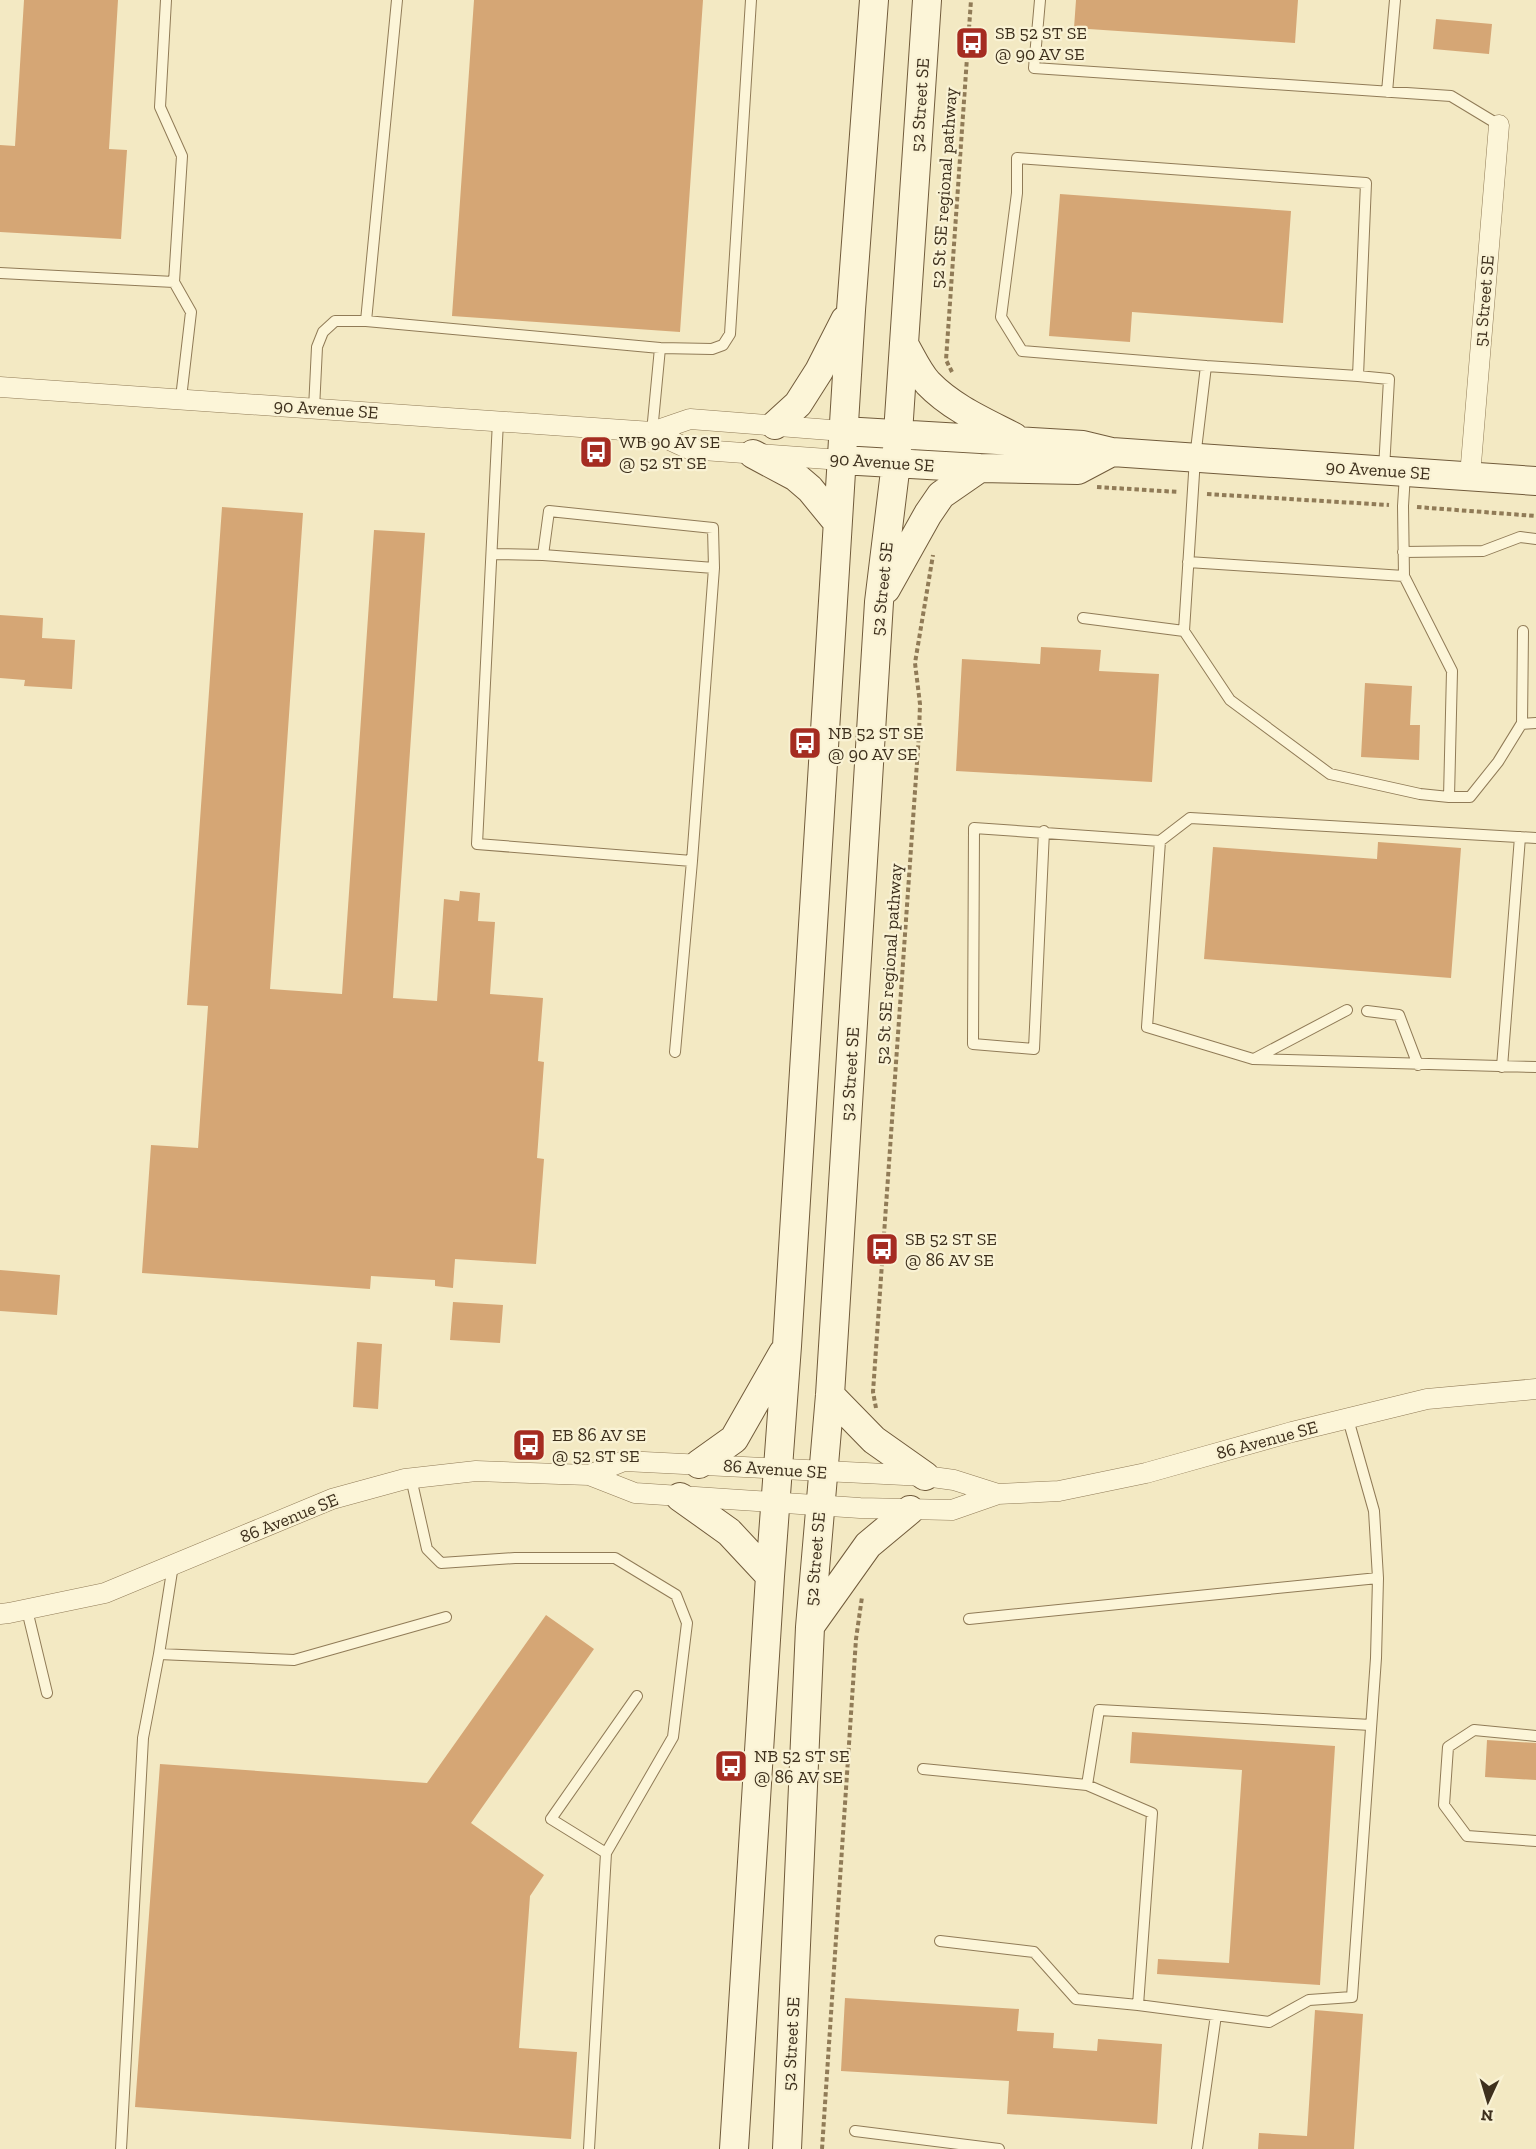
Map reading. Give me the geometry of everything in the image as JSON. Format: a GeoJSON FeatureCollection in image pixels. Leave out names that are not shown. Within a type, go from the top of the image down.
{"type":"FeatureCollection","features":[{"type":"Feature","properties":{"kind":"main road"},"geometry":{"type":"LineString","coordinates":[[734,2149],[770,1576],[787,1346],[850,310],[874,0]]}},
{"type":"Feature","properties":{"kind":"main road","name":"52 Street SE"},"geometry":{"type":"LineString","coordinates":[[787,2149],[810,1626],[830,1395],[879,602],[896,463],[927,0]]}},
{"type":"Feature","properties":{"kind":"main road"},"geometry":{"type":"LineString","coordinates":[[775,425],[798,404],[819,371],[850,310]]}},
{"type":"Feature","properties":{"kind":"main road"},"geometry":{"type":"LineString","coordinates":[[904,344],[927,382],[957,407],[1024,442]]}},
{"type":"Feature","properties":{"kind":"main road","name":"90 Avenue SE"},"geometry":{"type":"LineString","coordinates":[[843,430],[1083,445],[1112,452],[1536,481]]}},
{"type":"Feature","properties":{"kind":"main road","name":"90 Avenue SE"},"geometry":{"type":"LineString","coordinates":[[841,460],[980,468],[1078,470],[1112,452]]}},
{"type":"Feature","properties":{"kind":"main road"},"geometry":{"type":"LineString","coordinates":[[753,454],[796,477],[810,489],[837,522]]}},
{"type":"Feature","properties":{"kind":"main road"},"geometry":{"type":"LineString","coordinates":[[879,602],[941,495],[980,468]]}},
{"type":"Feature","properties":{"kind":"main road"},"geometry":{"type":"LineString","coordinates":[[699,1464],[734,1439],[787,1346]]}},
{"type":"Feature","properties":{"kind":"main road"},"geometry":{"type":"LineString","coordinates":[[830,1395],[874,1440],[925,1476]]}},
{"type":"Feature","properties":{"kind":"main road"},"geometry":{"type":"LineString","coordinates":[[680,1497],[729,1532],[770,1576]]}},
{"type":"Feature","properties":{"kind":"main road"},"geometry":{"type":"LineString","coordinates":[[810,1626],[868,1545],[910,1510]]}},
{"type":"Feature","properties":{"kind":"street","name":"51 Street SE"},"geometry":{"type":"LineString","coordinates":[[1470,476],[1499,125]]}},
{"type":"Feature","properties":{"kind":"street","name":"90 Avenue SE"},"geometry":{"type":"LineString","coordinates":[[0,387],[652,432],[689,449],[841,460]]}},
{"type":"Feature","properties":{"kind":"street","name":"90 Avenue SE"},"geometry":{"type":"LineString","coordinates":[[652,432],[690,419],[843,430]]}},
{"type":"Feature","properties":{"kind":"street","name":"86 Avenue SE"},"geometry":{"type":"LineString","coordinates":[[0,1614],[105,1593],[332,1499],[411,1478],[476,1471],[589,1474],[635,1493],[910,1510],[952,1510],[998,1494],[1059,1491],[1146,1473],[1427,1399],[1536,1389]]}},
{"type":"Feature","properties":{"kind":"street","name":"86 Avenue SE"},"geometry":{"type":"LineString","coordinates":[[589,1474],[624,1461],[699,1464],[925,1476],[954,1480],[998,1494]]}},
{"type":"Feature","properties":{"kind":"lane"},"geometry":{"type":"LineString","coordinates":[[166,0],[160,107],[182,156],[174,282],[191,312],[181,398]]}},
{"type":"Feature","properties":{"kind":"lane"},"geometry":{"type":"LineString","coordinates":[[366,321],[397,0]]}},
{"type":"Feature","properties":{"kind":"lane"},"geometry":{"type":"LineString","coordinates":[[314,409],[317,347],[322,332],[336,321],[366,321],[660,348],[712,349],[723,345],[730,334],[751,0]]}},
{"type":"Feature","properties":{"kind":"lane"},"geometry":{"type":"LineString","coordinates":[[1040,0],[1034,68],[1451,96],[1499,125]]}},
{"type":"Feature","properties":{"kind":"lane"},"geometry":{"type":"LineString","coordinates":[[1388,92],[1395,0]]}},
{"type":"Feature","properties":{"kind":"lane"},"geometry":{"type":"LineString","coordinates":[[1358,376],[1366,183],[1017,158],[1017,193],[1001,317],[1022,351],[1389,379],[1394,471],[1403,506],[1404,576],[1452,671],[1449,797]]}},
{"type":"Feature","properties":{"kind":"lane"},"geometry":{"type":"LineString","coordinates":[[0,273],[174,282]]}},
{"type":"Feature","properties":{"kind":"lane"},"geometry":{"type":"LineString","coordinates":[[652,432],[660,348]]}},
{"type":"Feature","properties":{"kind":"lane"},"geometry":{"type":"LineString","coordinates":[[1206,366],[1195,458],[1184,631],[1230,700],[1330,774],[1420,794],[1470,797],[1498,762],[1522,723],[1522,632]]}},
{"type":"Feature","properties":{"kind":"lane"},"geometry":{"type":"LineString","coordinates":[[498,421],[477,844],[692,861]]}},
{"type":"Feature","properties":{"kind":"lane"},"geometry":{"type":"LineString","coordinates":[[543,555],[549,511],[713,528],[714,568],[675,1052]]}},
{"type":"Feature","properties":{"kind":"lane"},"geometry":{"type":"LineString","coordinates":[[1403,552],[1483,551],[1520,537],[1536,539]]}},
{"type":"Feature","properties":{"kind":"lane"},"geometry":{"type":"LineString","coordinates":[[492,554],[543,555],[714,568]]}},
{"type":"Feature","properties":{"kind":"lane"},"geometry":{"type":"LineString","coordinates":[[1188,562],[1404,576]]}},
{"type":"Feature","properties":{"kind":"lane"},"geometry":{"type":"LineString","coordinates":[[1083,618],[1184,631]]}},
{"type":"Feature","properties":{"kind":"lane"},"geometry":{"type":"LineString","coordinates":[[1522,723],[1536,723]]}},
{"type":"Feature","properties":{"kind":"lane"},"geometry":{"type":"LineString","coordinates":[[1044,831],[1034,1049],[974,1044],[974,828],[1044,831],[1160,841],[1190,818],[1536,838]]}},
{"type":"Feature","properties":{"kind":"lane"},"geometry":{"type":"LineString","coordinates":[[1502,1067],[1520,837]]}},
{"type":"Feature","properties":{"kind":"lane"},"geometry":{"type":"LineString","coordinates":[[1160,841],[1147,1027],[1253,1059],[1536,1067]]}},
{"type":"Feature","properties":{"kind":"lane"},"geometry":{"type":"LineString","coordinates":[[1253,1059],[1347,1010]]}},
{"type":"Feature","properties":{"kind":"lane"},"geometry":{"type":"LineString","coordinates":[[1368,1011],[1399,1015],[1418,1065]]}},
{"type":"Feature","properties":{"kind":"lane"},"geometry":{"type":"LineString","coordinates":[[940,1941],[1034,1952],[1076,1999],[1269,2022],[1309,2000],[1352,1997],[1371,1725],[1378,1578],[1374,1510],[1348,1419]]}},
{"type":"Feature","properties":{"kind":"lane"},"geometry":{"type":"LineString","coordinates":[[411,1478],[427,1549],[441,1563],[514,1558],[615,1558],[676,1595],[687,1623],[673,1737],[606,1853],[589,2149]]}},
{"type":"Feature","properties":{"kind":"lane"},"geometry":{"type":"LineString","coordinates":[[121,2149],[142,1738],[159,1654],[172,1565]]}},
{"type":"Feature","properties":{"kind":"lane"},"geometry":{"type":"LineString","coordinates":[[969,1619],[1378,1578]]}},
{"type":"Feature","properties":{"kind":"lane"},"geometry":{"type":"LineString","coordinates":[[27,1610],[47,1693]]}},
{"type":"Feature","properties":{"kind":"lane"},"geometry":{"type":"LineString","coordinates":[[159,1654],[294,1660],[446,1617]]}},
{"type":"Feature","properties":{"kind":"lane"},"geometry":{"type":"LineString","coordinates":[[606,1853],[551,1819],[637,1696]]}},
{"type":"Feature","properties":{"kind":"lane"},"geometry":{"type":"LineString","coordinates":[[1087,1785],[1099,1710],[1371,1725]]}},
{"type":"Feature","properties":{"kind":"lane"},"geometry":{"type":"LineString","coordinates":[[1536,1736],[1474,1730],[1448,1747],[1444,1805],[1467,1836],[1536,1841]]}},
{"type":"Feature","properties":{"kind":"lane"},"geometry":{"type":"LineString","coordinates":[[923,1769],[1087,1785],[1152,1813],[1138,2005]]}},
{"type":"Feature","properties":{"kind":"lane"},"geometry":{"type":"LineString","coordinates":[[1197,2149],[1216,2015]]}},
{"type":"Feature","properties":{"kind":"lane"},"geometry":{"type":"LineString","coordinates":[[855,2131],[999,2149]]}},
{"type":"Feature","properties":{"kind":"path","name":"52 St SE regional pathway"},"geometry":{"type":"LineString","coordinates":[[955,376],[946,360],[971,0]]}},
{"type":"Feature","properties":{"kind":"path"},"geometry":{"type":"LineString","coordinates":[[1094,487],[1536,516]]}},
{"type":"Feature","properties":{"kind":"path","name":"52 St SE regional pathway"},"geometry":{"type":"LineString","coordinates":[[876,1411],[873,1392],[919,734],[920,704],[915,663],[935,546]]}},
{"type":"Feature","properties":{"kind":"path"},"geometry":{"type":"LineString","coordinates":[[822,2149],[856,1639],[863,1590]]}},
{"type":"Feature","properties":{"kind":"building"},"geometry":{"type":"Polygon","coordinates":[[[24,0],[118,0],[109,149],[127,150],[121,239],[0,232],[0,145],[15,146],[24,0]]]}},
{"type":"Feature","properties":{"kind":"building"},"geometry":{"type":"Polygon","coordinates":[[[474,0],[703,0],[680,332],[452,316],[474,0]]]}},
{"type":"Feature","properties":{"kind":"building"},"geometry":{"type":"Polygon","coordinates":[[[1076,0],[1298,0],[1295,43],[1074,28],[1076,0]]]}},
{"type":"Feature","properties":{"kind":"building"},"geometry":{"type":"Polygon","coordinates":[[[1436,19],[1492,24],[1489,54],[1433,49],[1436,19]]]}},
{"type":"Feature","properties":{"kind":"building"},"geometry":{"type":"Polygon","coordinates":[[[1060,194],[1291,211],[1283,323],[1132,312],[1130,342],[1049,336],[1060,194]]]}},
{"type":"Feature","properties":{"kind":"building"},"geometry":{"type":"Polygon","coordinates":[[[222,507],[303,513],[270,989],[342,994],[374,530],[425,533],[393,998],[437,1001],[444,899],[459,901],[460,891],[480,893],[478,921],[495,922],[490,994],[543,998],[538,1061],[544,1062],[537,1158],[544,1159],[536,1264],[455,1259],[453,1288],[435,1286],[435,1280],[371,1276],[370,1289],[142,1273],[151,1145],[198,1148],[208,1006],[187,1005],[222,507]]]}},
{"type":"Feature","properties":{"kind":"building"},"geometry":{"type":"Polygon","coordinates":[[[0,615],[43,618],[42,638],[75,640],[72,689],[24,686],[25,680],[0,678],[0,615]]]}},
{"type":"Feature","properties":{"kind":"building"},"geometry":{"type":"Polygon","coordinates":[[[1041,647],[1101,650],[1099,671],[1159,674],[1152,782],[956,771],[962,659],[1040,664],[1041,647]]]}},
{"type":"Feature","properties":{"kind":"building"},"geometry":{"type":"Polygon","coordinates":[[[1365,683],[1412,686],[1410,725],[1420,725],[1419,760],[1361,757],[1365,683]]]}},
{"type":"Feature","properties":{"kind":"building"},"geometry":{"type":"Polygon","coordinates":[[[1378,842],[1461,848],[1451,978],[1204,959],[1213,847],[1377,859],[1378,842]]]}},
{"type":"Feature","properties":{"kind":"building"},"geometry":{"type":"Polygon","coordinates":[[[0,1270],[60,1275],[57,1315],[0,1311],[0,1270]]]}},
{"type":"Feature","properties":{"kind":"building"},"geometry":{"type":"Polygon","coordinates":[[[453,1302],[503,1305],[500,1343],[450,1340],[453,1302]]]}},
{"type":"Feature","properties":{"kind":"building"},"geometry":{"type":"Polygon","coordinates":[[[357,1342],[382,1344],[378,1409],[353,1407],[357,1342]]]}},
{"type":"Feature","properties":{"kind":"building"},"geometry":{"type":"Polygon","coordinates":[[[546,1615],[594,1649],[471,1823],[544,1875],[530,1896],[519,2048],[577,2052],[571,2139],[135,2107],[160,1764],[427,1783],[546,1615]]]}},
{"type":"Feature","properties":{"kind":"building"},"geometry":{"type":"Polygon","coordinates":[[[1132,1732],[1335,1746],[1320,1985],[1157,1974],[1158,1959],[1229,1963],[1242,1770],[1130,1763],[1132,1732]]]}},
{"type":"Feature","properties":{"kind":"building"},"geometry":{"type":"Polygon","coordinates":[[[1487,1740],[1536,1743],[1536,1780],[1485,1777],[1487,1740]]]}},
{"type":"Feature","properties":{"kind":"building"},"geometry":{"type":"Polygon","coordinates":[[[845,1998],[1019,2009],[1017,2031],[1054,2033],[1053,2048],[1097,2051],[1098,2039],[1162,2044],[1157,2124],[1007,2114],[1009,2081],[841,2071],[845,1998]]]}},
{"type":"Feature","properties":{"kind":"building"},"geometry":{"type":"Polygon","coordinates":[[[1315,2010],[1363,2014],[1354,2149],[1258,2149],[1259,2133],[1307,2136],[1315,2010]]]}},
{"type":"Feature","properties":{"kind":"place","name":"SB 52 ST SE @ 90 AV SE"},"geometry":{"type":"Point","coordinates":[972,43]}},
{"type":"Feature","properties":{"kind":"place","name":"WB 90 AV SE @ 52 ST SE"},"geometry":{"type":"Point","coordinates":[596,452]}},
{"type":"Feature","properties":{"kind":"place","name":"NB 52 ST SE @ 90 AV SE"},"geometry":{"type":"Point","coordinates":[805,743]}},
{"type":"Feature","properties":{"kind":"place","name":"SB 52 ST SE @ 86 AV SE"},"geometry":{"type":"Point","coordinates":[882,1249]}},
{"type":"Feature","properties":{"kind":"place","name":"EB 86 AV SE @ 52 ST SE"},"geometry":{"type":"Point","coordinates":[529,1445]}},
{"type":"Feature","properties":{"kind":"place","name":"NB 52 ST SE @ 86 AV SE"},"geometry":{"type":"Point","coordinates":[731,1766]}}]}
